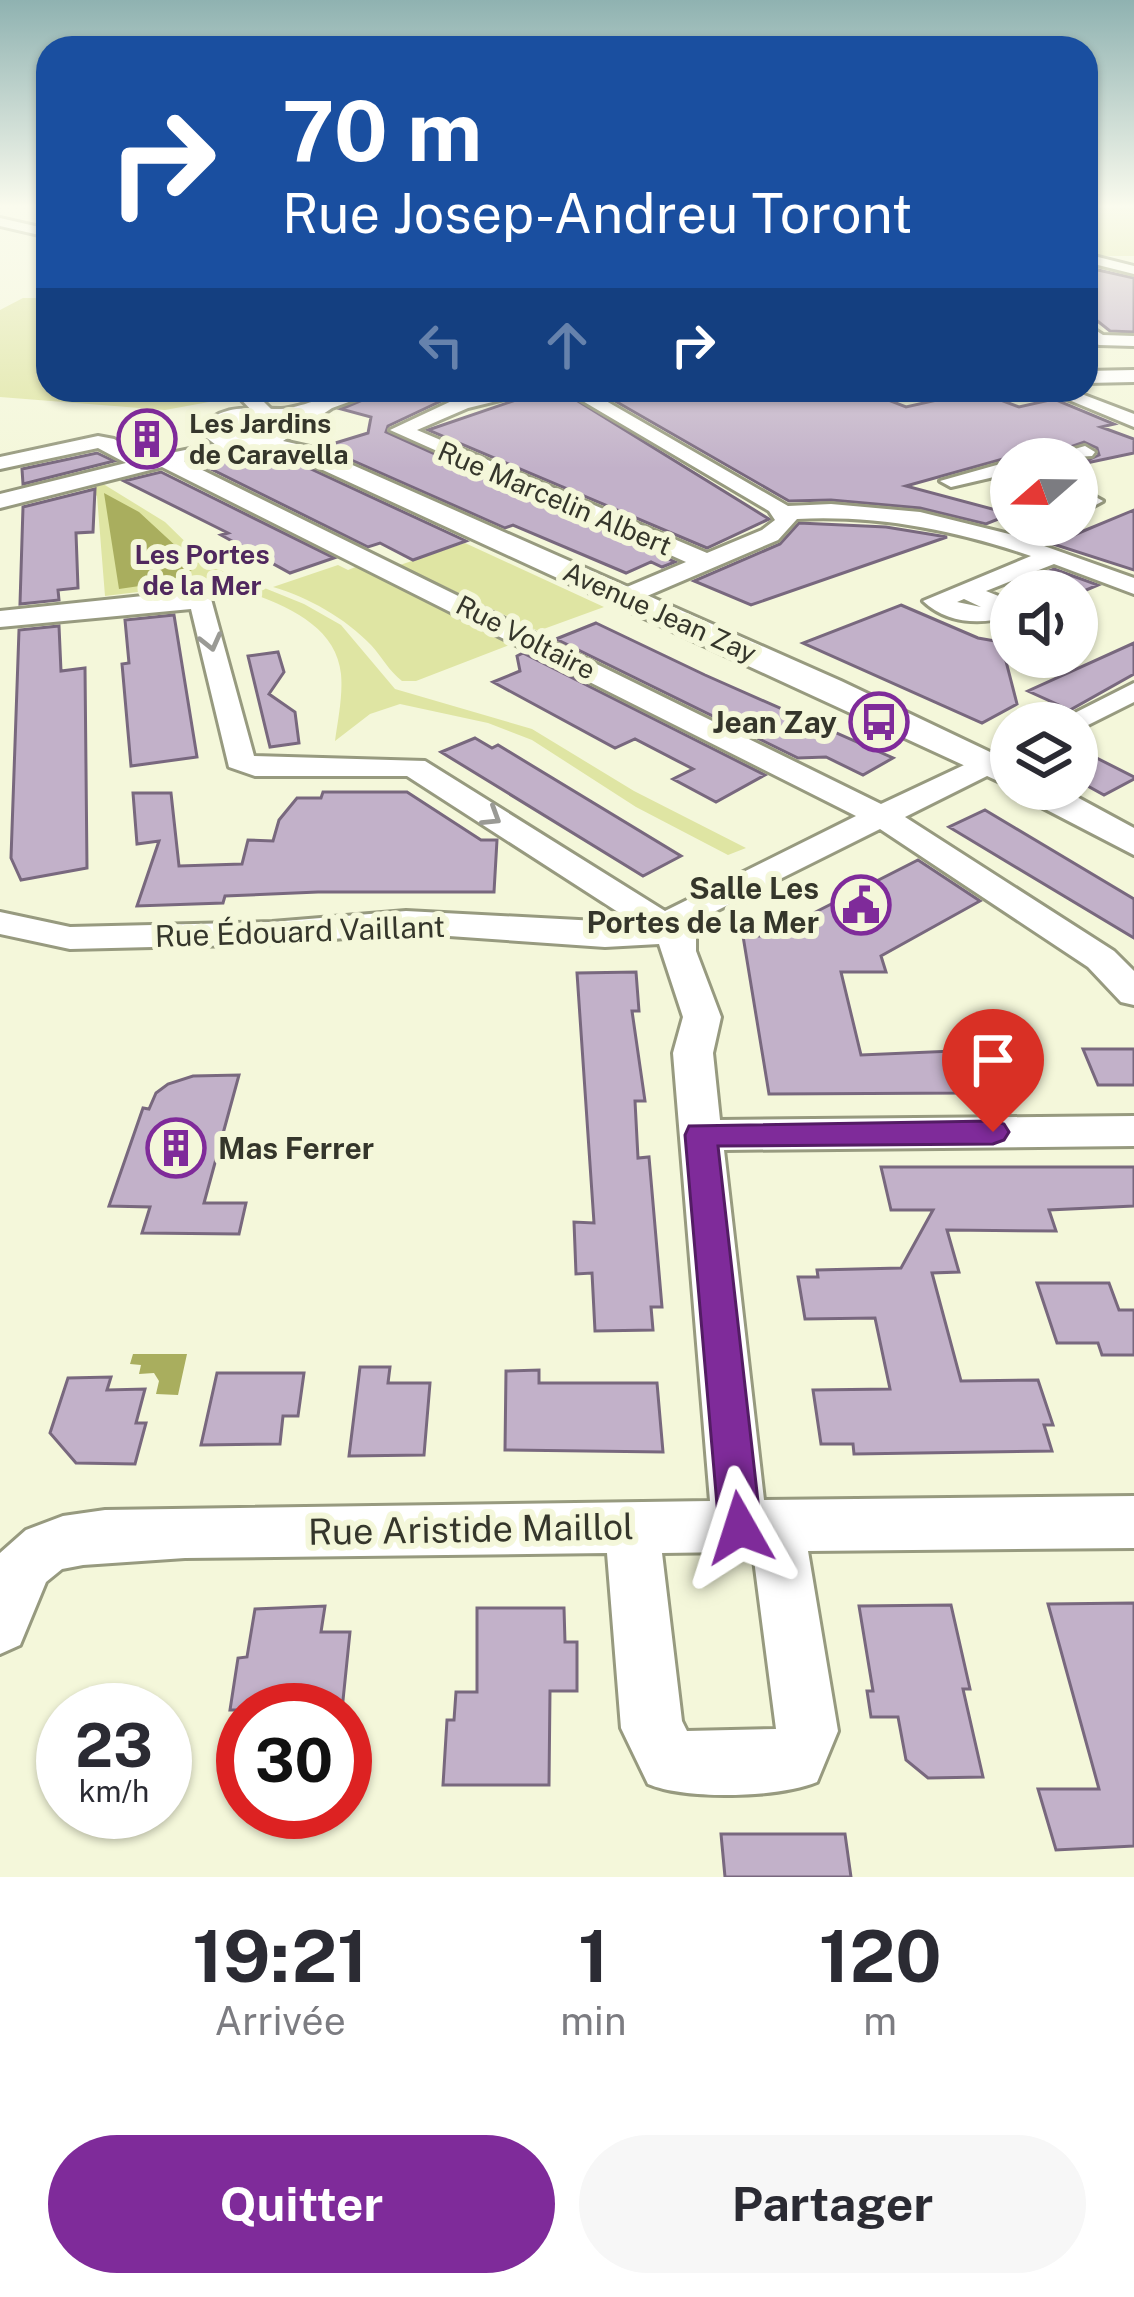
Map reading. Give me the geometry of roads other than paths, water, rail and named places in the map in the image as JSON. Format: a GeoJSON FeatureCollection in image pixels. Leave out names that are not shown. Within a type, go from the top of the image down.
{"type":"FeatureCollection","features":[{"type":"Feature","properties":{"kind":"street"},"geometry":{"type":"LineString","coordinates":[[1098,337],[1134,341]]}},
{"type":"Feature","properties":{"kind":"street"},"geometry":{"type":"LineString","coordinates":[[1098,377],[1134,376]]}},
{"type":"Feature","properties":{"kind":"street"},"geometry":{"type":"LineString","coordinates":[[229,437],[236,402]]}},
{"type":"Feature","properties":{"kind":"street"},"geometry":{"type":"LineString","coordinates":[[254,402],[287,427]]}},
{"type":"Feature","properties":{"kind":"street"},"geometry":{"type":"LineString","coordinates":[[0,501],[157,464],[229,437],[287,427],[338,402]]}},
{"type":"Feature","properties":{"kind":"street","name":"Rue Marcelin Albert"},"geometry":{"type":"LineString","coordinates":[[468,402],[400,430],[707,562]]}},
{"type":"Feature","properties":{"kind":"street"},"geometry":{"type":"LineString","coordinates":[[594,402],[754,492],[788,521],[783,528],[624,597]]}},
{"type":"Feature","properties":{"kind":"street"},"geometry":{"type":"LineString","coordinates":[[1085,402],[1134,421]]}},
{"type":"Feature","properties":{"kind":"street","name":"Avenue Jean Zay"},"geometry":{"type":"LineString","coordinates":[[229,437],[287,427],[624,597],[990,758]]}},
{"type":"Feature","properties":{"kind":"street","name":"Rue Voltaire"},"geometry":{"type":"LineString","coordinates":[[0,464],[98,442],[157,464],[881,816],[1101,959],[1134,993]]}},
{"type":"Feature","properties":{"kind":"street"},"geometry":{"type":"LineString","coordinates":[[951,481],[990,472]]}},
{"type":"Feature","properties":{"kind":"street"},"geometry":{"type":"LineString","coordinates":[[783,513],[884,510],[990,535]]}},
{"type":"Feature","properties":{"kind":"street"},"geometry":{"type":"LineString","coordinates":[[1026,546],[1134,587]]}},
{"type":"Feature","properties":{"kind":"street"},"geometry":{"type":"LineString","coordinates":[[964,590],[1054,556]]}},
{"type":"Feature","properties":{"kind":"street"},"geometry":{"type":"LineString","coordinates":[[0,619],[181,599],[202,604],[240,761],[255,767],[414,767],[673,932]]}},
{"type":"Feature","properties":{"kind":"street"},"geometry":{"type":"LineString","coordinates":[[1098,709],[1134,692]]}},
{"type":"Feature","properties":{"kind":"street"},"geometry":{"type":"LineString","coordinates":[[632,1527],[652,1727],[670,1762],[795,1760],[807,1731],[759,1528],[701,1135],[693,1053],[704,1036],[700,998],[690,984],[673,932],[679,916],[881,816],[990,770]]}},
{"type":"Feature","properties":{"kind":"street"},"geometry":{"type":"LineString","coordinates":[[1074,810],[1134,842]]}},
{"type":"Feature","properties":{"kind":"street","name":"Rue Édouard Vaillant"},"geometry":{"type":"LineString","coordinates":[[0,923],[41,936],[87,938],[272,933],[406,922],[605,936],[673,932]]}},
{"type":"Feature","properties":{"kind":"street"},"geometry":{"type":"LineString","coordinates":[[701,1135],[1134,1131]]}},
{"type":"Feature","properties":{"kind":"street","name":"Rue Aristide Maillol"},"geometry":{"type":"LineString","coordinates":[[0,1625],[13,1583],[35,1553],[69,1541],[185,1532],[1134,1522]]}},
{"type":"Feature","properties":{"kind":"place","name":"Les Jardins de Caravella"},"geometry":{"type":"Point","coordinates":[147,439]}},
{"type":"Feature","properties":{"kind":"place","name":"Jean Zay"},"geometry":{"type":"Point","coordinates":[879,722]}},
{"type":"Feature","properties":{"kind":"place","name":"Salle Les Portes de la Mer"},"geometry":{"type":"Point","coordinates":[861,905]}},
{"type":"Feature","properties":{"kind":"place","name":"Mas Ferrer"},"geometry":{"type":"Point","coordinates":[176,1148]}},
{"type":"Feature","properties":{"kind":"district","name":"Les Portes de la Mer"},"geometry":{"type":"Point","coordinates":[202,570]}}]}
